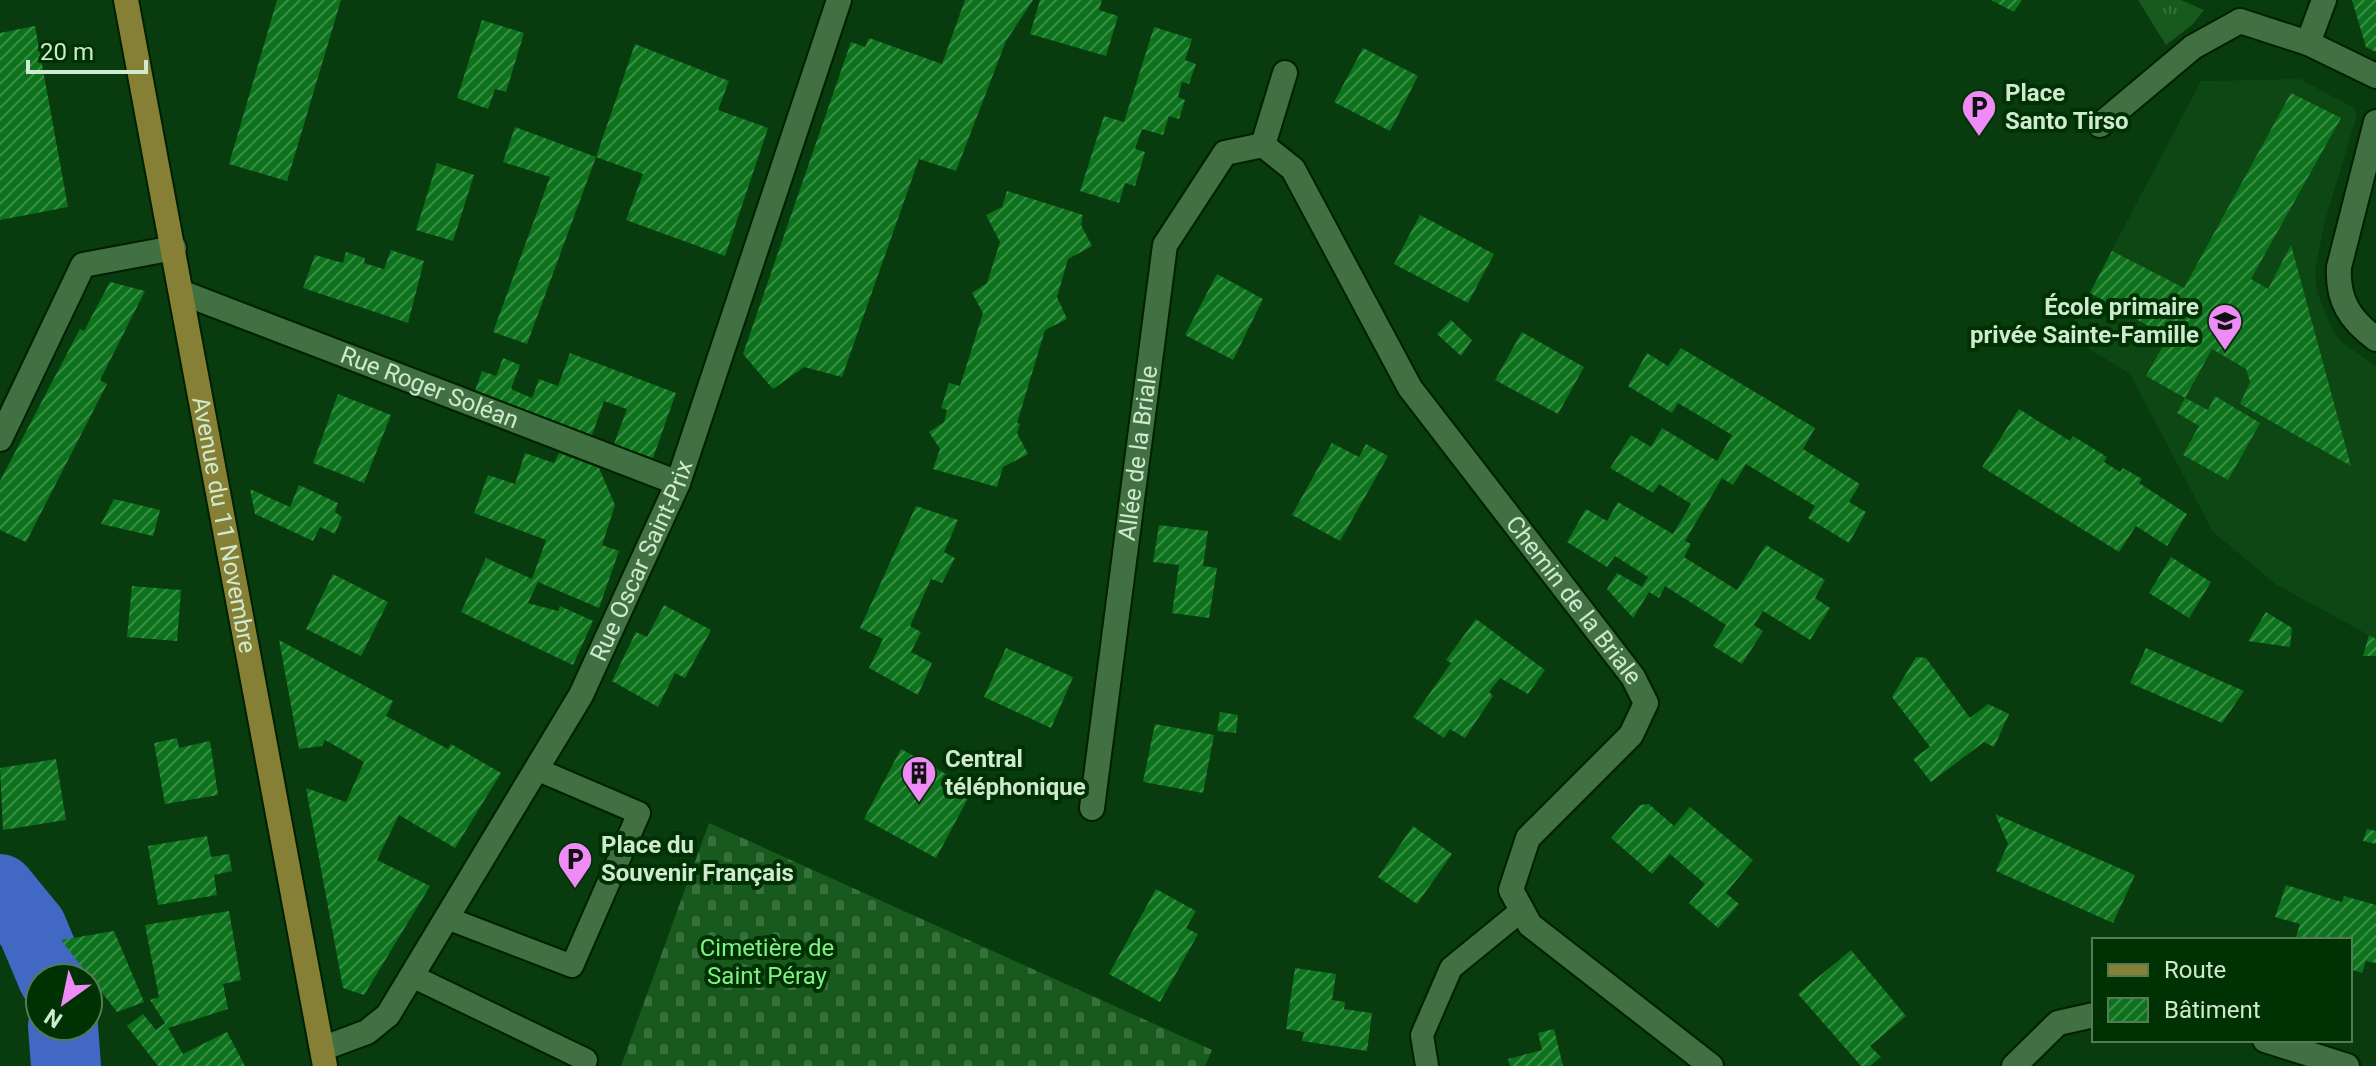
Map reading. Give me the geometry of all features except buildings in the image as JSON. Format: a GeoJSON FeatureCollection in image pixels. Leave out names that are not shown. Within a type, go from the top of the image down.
{"type":"FeatureCollection","features":[{"type":"Feature","properties":{"kind":"main road","name":"Avenue du 11 Novembre"},"geometry":{"type":"LineString","coordinates":[[126,0],[324,1057]]}},
{"type":"Feature","properties":{"kind":"street","name":"Rue Oscar Saint-Prix"},"geometry":{"type":"LineString","coordinates":[[324,1057],[367,1032],[388,1015],[581,695],[678,483],[839,0]]}},
{"type":"Feature","properties":{"kind":"street"},"geometry":{"type":"LineString","coordinates":[[2308,43],[2324,0]]}},
{"type":"Feature","properties":{"kind":"street"},"geometry":{"type":"LineString","coordinates":[[2100,125],[2193,47],[2243,10],[2376,76]]}},
{"type":"Feature","properties":{"kind":"street"},"geometry":{"type":"LineString","coordinates":[[1263,145],[1285,73]]}},
{"type":"Feature","properties":{"kind":"street"},"geometry":{"type":"LineString","coordinates":[[2376,122],[2338,277],[2340,296],[2350,315],[2376,339]]}},
{"type":"Feature","properties":{"kind":"street","name":"Allée de la Briale"},"geometry":{"type":"LineString","coordinates":[[1092,808],[1165,245],[1225,153],[1263,145]]}},
{"type":"Feature","properties":{"kind":"street","name":"Chemin de la Briale"},"geometry":{"type":"LineString","coordinates":[[1263,145],[1293,169],[1410,388],[1633,677],[1646,703],[1631,735],[1528,838],[1511,890],[1522,910]]}},
{"type":"Feature","properties":{"kind":"street"},"geometry":{"type":"LineString","coordinates":[[0,439],[83,265],[174,248]]}},
{"type":"Feature","properties":{"kind":"street","name":"Rue Roger Soléan"},"geometry":{"type":"LineString","coordinates":[[183,293],[678,483]]}},
{"type":"Feature","properties":{"kind":"street"},"geometry":{"type":"LineString","coordinates":[[1522,910],[1530,925],[1711,1066]]}},
{"type":"Feature","properties":{"kind":"street"},"geometry":{"type":"LineString","coordinates":[[2014,1066],[2058,1023],[2092,1015]]}},
{"type":"Feature","properties":{"kind":"street"},"geometry":{"type":"LineString","coordinates":[[2271,1042],[2347,1066]]}},
{"type":"Feature","properties":{"kind":"lane"},"geometry":{"type":"LineString","coordinates":[[447,918],[572,966],[639,813],[536,769]]}},
{"type":"Feature","properties":{"kind":"lane"},"geometry":{"type":"LineString","coordinates":[[1427,1066],[1422,1035],[1451,968],[1522,910]]}},
{"type":"Feature","properties":{"kind":"lane"},"geometry":{"type":"LineString","coordinates":[[412,976],[586,1060],[584,1066]]}},
{"type":"Feature","properties":{"kind":"shaded area","name":"École primaire privée Sainte-Famille"},"geometry":{"type":"Polygon","coordinates":[[[2300,79],[2354,108],[2357,115],[2325,221],[2315,271],[2317,292],[2333,331],[2344,344],[2376,366],[2376,639],[2277,585],[2213,532],[2130,374],[2067,335],[2201,81],[2300,79]]]}},
{"type":"Feature","properties":{"kind":"green space"},"geometry":{"type":"Polygon","coordinates":[[[2138,0],[2181,0],[2204,10],[2193,24],[2166,45],[2138,0]]]}},
{"type":"Feature","properties":{"kind":"green space","name":"Cimetière de Saint Péray"},"geometry":{"type":"Polygon","coordinates":[[[709,823],[1212,1050],[1205,1066],[621,1066],[709,823]]]}},
{"type":"Feature","properties":{"kind":"waterway"},"geometry":{"type":"LineString","coordinates":[[0,889],[32,928],[46,962]]}},
{"type":"Feature","properties":{"kind":"waterway"},"geometry":{"type":"LineString","coordinates":[[64,1042],[66,1066]]}},
{"type":"Feature","properties":{"kind":"place","name":"Place Santo Tirso"},"geometry":{"type":"Point","coordinates":[1979,138]}},
{"type":"Feature","properties":{"kind":"place","name":"École primaire privée Sainte-Famille"},"geometry":{"type":"Point","coordinates":[2225,352]}},
{"type":"Feature","properties":{"kind":"place","name":"Central téléphonique"},"geometry":{"type":"Point","coordinates":[919,804]}},
{"type":"Feature","properties":{"kind":"place","name":"Place du Souvenir Français"},"geometry":{"type":"Point","coordinates":[575,890]}}]}
